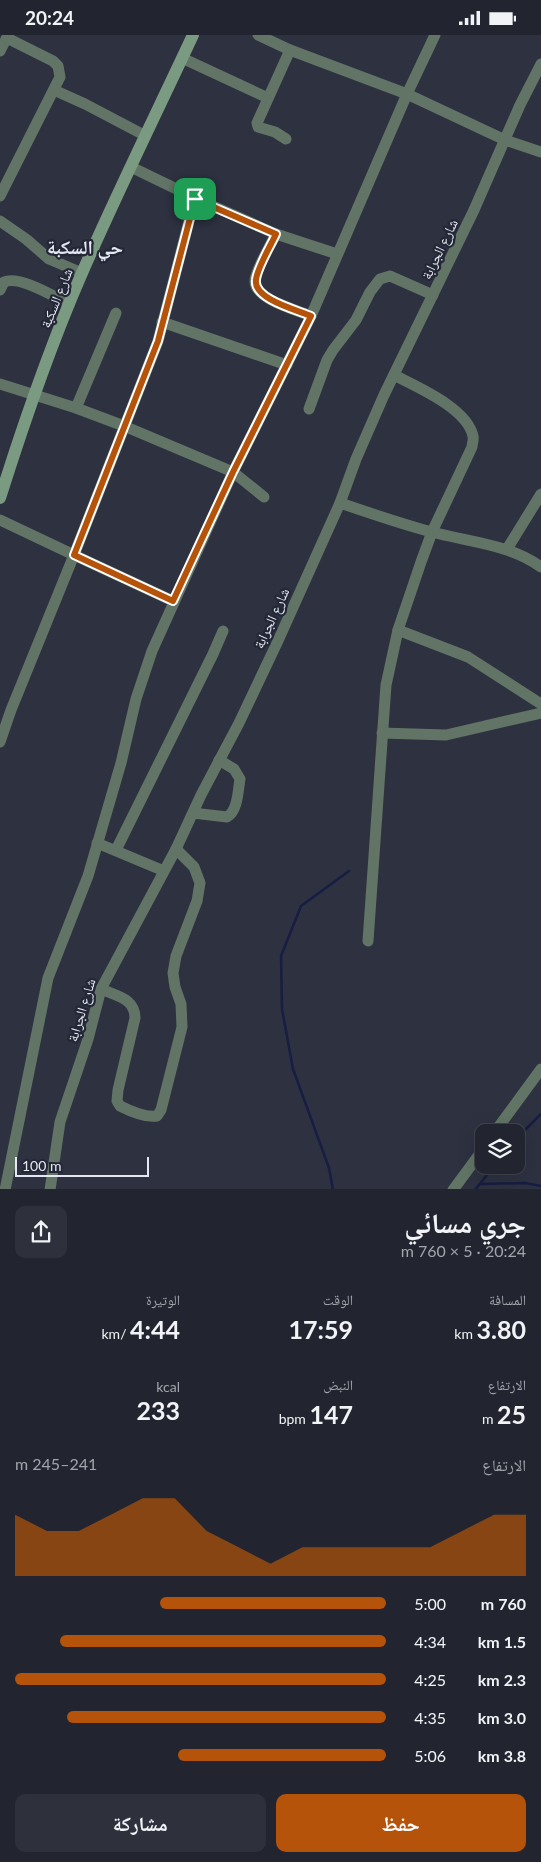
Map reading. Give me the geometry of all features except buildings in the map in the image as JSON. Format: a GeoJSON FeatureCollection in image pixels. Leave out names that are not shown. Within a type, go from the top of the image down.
{"type":"FeatureCollection","features":[{"type":"Feature","properties":{"kind":"main road","name":"شارع السكبة"},"geometry":{"type":"LineString","coordinates":[[0,497],[2,484],[69,304],[144,135],[193,35]]}},
{"type":"Feature","properties":{"kind":"street"},"geometry":{"type":"LineString","coordinates":[[258,35],[290,50],[407,94],[505,140],[541,152]]}},
{"type":"Feature","properties":{"kind":"street"},"geometry":{"type":"LineString","coordinates":[[4,1189],[44,993],[88,876],[121,763],[142,677],[173,601],[233,472],[311,316],[407,94],[435,35]]}},
{"type":"Feature","properties":{"kind":"street"},"geometry":{"type":"LineString","coordinates":[[0,51],[7,36],[53,61],[58,66],[60,77],[0,196]]}},
{"type":"Feature","properties":{"kind":"street"},"geometry":{"type":"LineString","coordinates":[[286,139],[257,125],[290,50]]}},
{"type":"Feature","properties":{"kind":"street"},"geometry":{"type":"LineString","coordinates":[[182,58],[268,98]]}},
{"type":"Feature","properties":{"kind":"street","name":"شارع الجرابة"},"geometry":{"type":"LineString","coordinates":[[50,1189],[60,1122],[88,1039],[101,989],[176,849],[277,643],[340,503],[356,459],[394,375],[474,210],[541,64]]}},
{"type":"Feature","properties":{"kind":"street"},"geometry":{"type":"LineString","coordinates":[[54,90],[144,135]]}},
{"type":"Feature","properties":{"kind":"street"},"geometry":{"type":"LineString","coordinates":[[131,167],[195,199],[276,234],[337,254]]}},
{"type":"Feature","properties":{"kind":"street"},"geometry":{"type":"LineString","coordinates":[[0,742],[11,710],[152,357],[195,199]]}},
{"type":"Feature","properties":{"kind":"street"},"geometry":{"type":"LineString","coordinates":[[0,221],[26,239],[49,259],[82,273]]}},
{"type":"Feature","properties":{"kind":"street"},"geometry":{"type":"LineString","coordinates":[[276,234],[259,271],[256,287],[270,299],[311,316]]}},
{"type":"Feature","properties":{"kind":"street"},"geometry":{"type":"LineString","coordinates":[[309,409],[327,360],[356,319],[370,292],[380,279],[390,276],[433,295]]}},
{"type":"Feature","properties":{"kind":"street"},"geometry":{"type":"LineString","coordinates":[[1,286],[6,281],[13,280],[30,285],[69,304]]}},
{"type":"Feature","properties":{"kind":"street"},"geometry":{"type":"LineString","coordinates":[[76,408],[116,313]]}},
{"type":"Feature","properties":{"kind":"street"},"geometry":{"type":"LineString","coordinates":[[162,322],[287,365]]}},
{"type":"Feature","properties":{"kind":"street"},"geometry":{"type":"LineString","coordinates":[[368,941],[386,685],[398,630],[432,532],[472,447],[474,438],[463,419],[452,409],[439,399],[394,375]]}},
{"type":"Feature","properties":{"kind":"street"},"geometry":{"type":"LineString","coordinates":[[0,384],[76,408],[124,426],[233,472],[264,497]]}},
{"type":"Feature","properties":{"kind":"street"},"geometry":{"type":"LineString","coordinates":[[507,549],[541,494]]}},
{"type":"Feature","properties":{"kind":"street"},"geometry":{"type":"LineString","coordinates":[[340,503],[432,532],[507,549],[530,559],[541,567]]}},
{"type":"Feature","properties":{"kind":"street"},"geometry":{"type":"LineString","coordinates":[[0,520],[173,601]]}},
{"type":"Feature","properties":{"kind":"street"},"geometry":{"type":"LineString","coordinates":[[398,630],[468,657],[541,704]]}},
{"type":"Feature","properties":{"kind":"street"},"geometry":{"type":"LineString","coordinates":[[116,850],[213,655],[223,631]]}},
{"type":"Feature","properties":{"kind":"street"},"geometry":{"type":"LineString","coordinates":[[382,733],[446,735],[541,713]]}},
{"type":"Feature","properties":{"kind":"street"},"geometry":{"type":"LineString","coordinates":[[193,813],[227,817],[234,810],[240,779],[234,769],[219,760]]}},
{"type":"Feature","properties":{"kind":"street"},"geometry":{"type":"LineString","coordinates":[[97,843],[164,871]]}},
{"type":"Feature","properties":{"kind":"street"},"geometry":{"type":"LineString","coordinates":[[101,989],[127,1001],[135,1009],[135,1018],[117,1101],[120,1106],[127,1109],[152,1117],[157,1116],[161,1110],[182,1027],[181,1005],[173,973],[176,956],[197,901],[200,883],[194,867],[176,849]]}},
{"type":"Feature","properties":{"kind":"street"},"geometry":{"type":"LineString","coordinates":[[501,1124],[541,1069]]}},
{"type":"Feature","properties":{"kind":"street"},"geometry":{"type":"LineString","coordinates":[[453,1189],[475,1160]]}},
{"type":"Feature","properties":{"kind":"waterway"},"geometry":{"type":"LineString","coordinates":[[333,1189],[329,1168],[293,1069],[282,1009],[281,956],[301,906],[349,871]]}},
{"type":"Feature","properties":{"kind":"waterway"},"geometry":{"type":"LineString","coordinates":[[525,1130],[541,1114]]}},
{"type":"Feature","properties":{"kind":"waterway"},"geometry":{"type":"LineString","coordinates":[[476,1189],[488,1174]]}},
{"type":"Feature","properties":{"kind":"waterway"},"geometry":{"type":"LineString","coordinates":[[480,1184],[525,1183],[541,1186]]}},
{"type":"Feature","properties":{"kind":"district","name":"حي السكبة"},"geometry":{"type":"Point","coordinates":[85,246]}},
{"type":"Feature","properties":{"kind":"route"},"geometry":{"type":"LineString","coordinates":[[195,199],[276,234],[259,271],[256,287],[270,299],[311,316],[233,472],[173,601],[74,555],[158,341],[195,199]]}}]}
